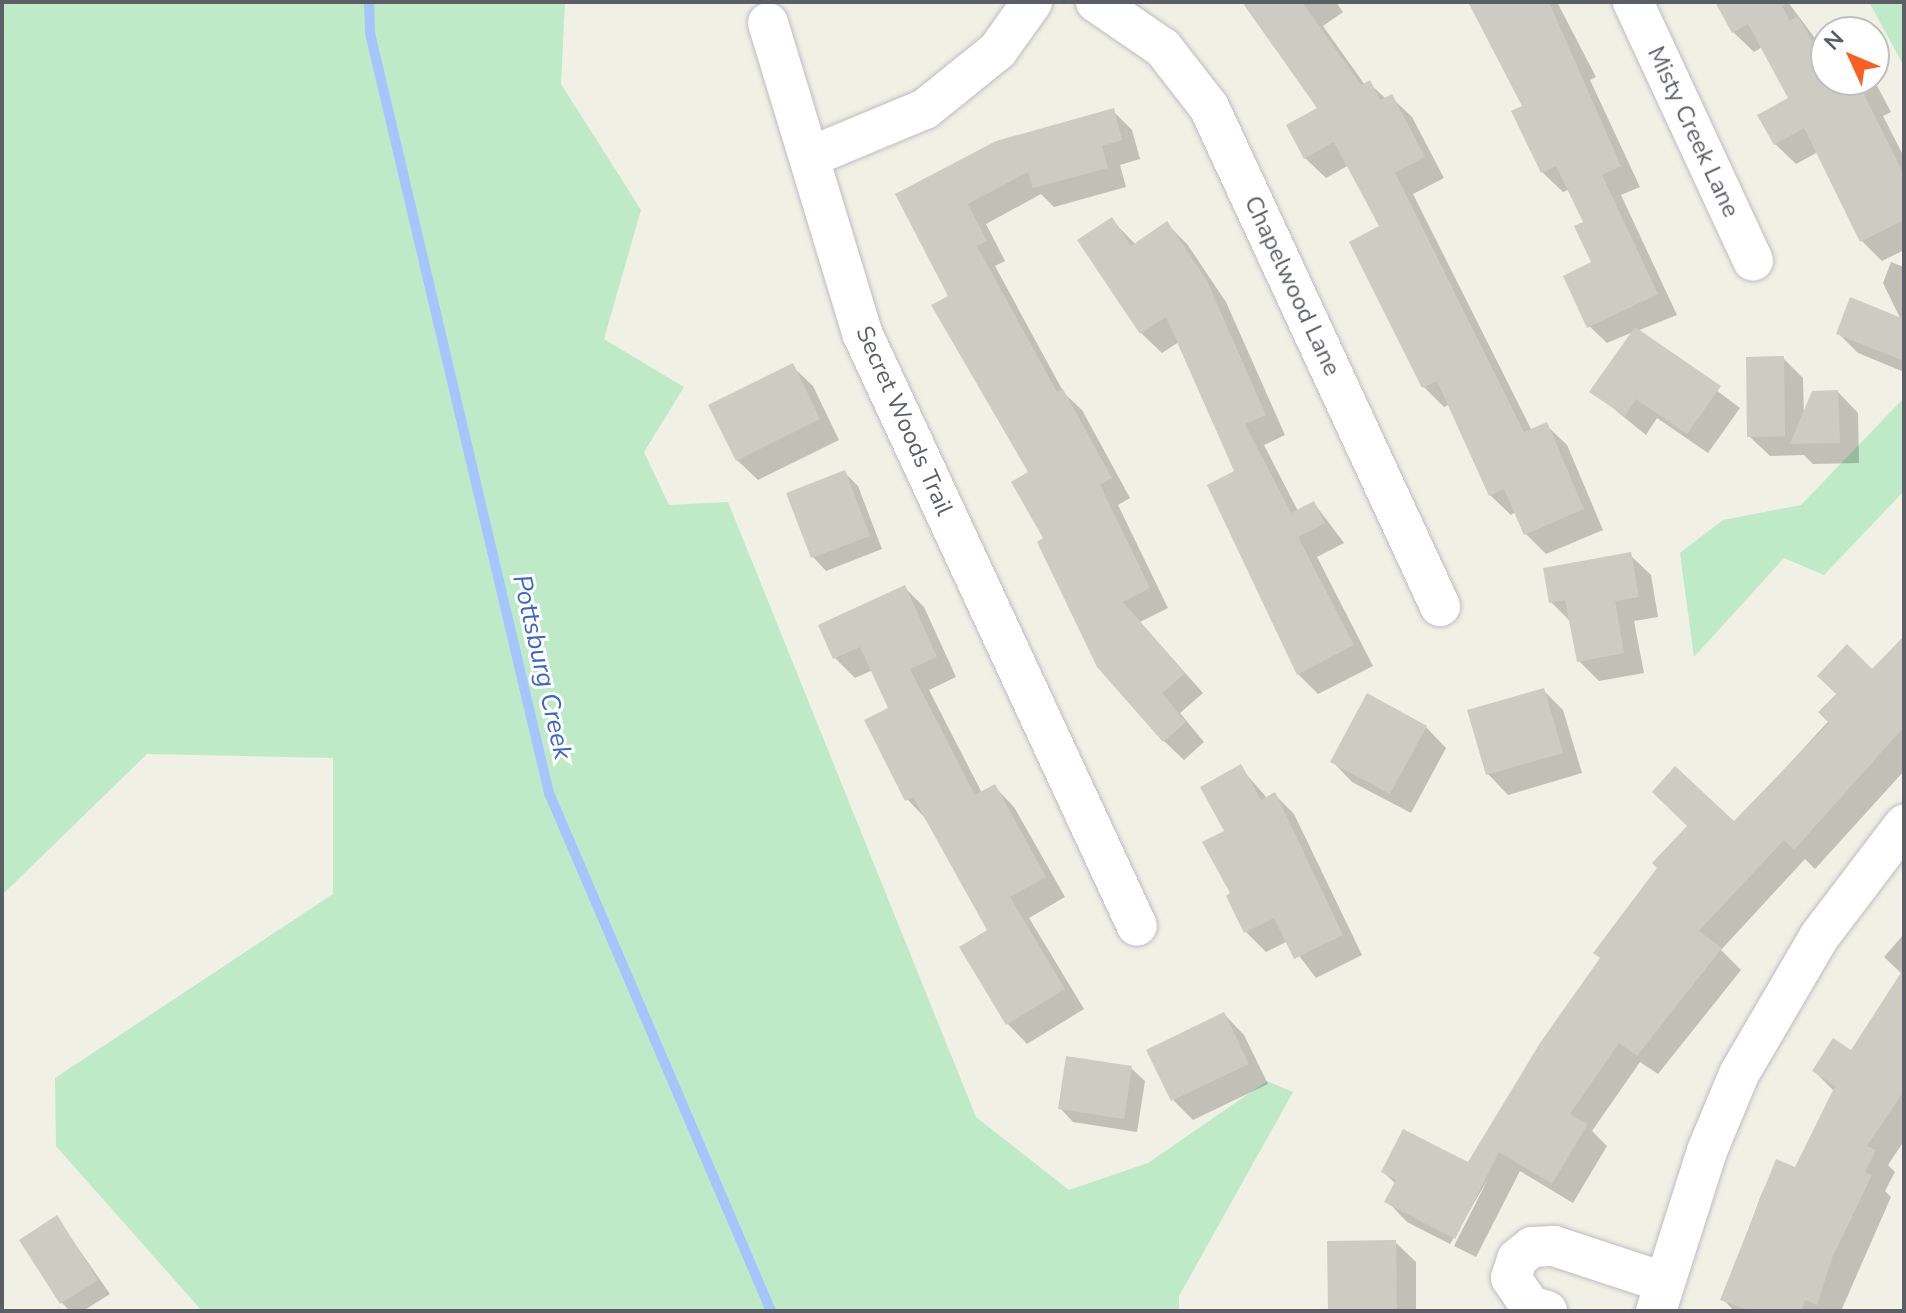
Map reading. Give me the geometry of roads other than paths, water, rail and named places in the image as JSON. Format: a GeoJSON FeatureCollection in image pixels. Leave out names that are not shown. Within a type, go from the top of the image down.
{"type":"FeatureCollection","features":[{"type":"Feature","properties":{"kind":"street"},"geometry":{"type":"LineString","coordinates":[[812,156],[925,109],[998,50],[1032,2]]}},
{"type":"Feature","properties":{"kind":"street","name":"Chapelwood Lane"},"geometry":{"type":"LineString","coordinates":[[1096,2],[1163,48],[1209,107],[1440,606]]}},
{"type":"Feature","properties":{"kind":"street","name":"Misty Creek Lane"},"geometry":{"type":"LineString","coordinates":[[1633,2],[1753,261]]}},
{"type":"Feature","properties":{"kind":"street","name":"Secret Woods Trail"},"geometry":{"type":"LineString","coordinates":[[768,23],[812,156],[863,335],[1137,926]]}},
{"type":"Feature","properties":{"kind":"street"},"geometry":{"type":"LineString","coordinates":[[1547,1311],[1530,1306],[1511,1278],[1517,1259],[1532,1247],[1554,1246],[1659,1297],[1707,1151],[1739,1074],[1819,937],[1904,825]]}},
{"type":"Feature","properties":{"kind":"waterway","name":"Pottsburg Creek"},"geometry":{"type":"LineString","coordinates":[[369,2],[370,33],[549,793],[771,1311]]}}]}
